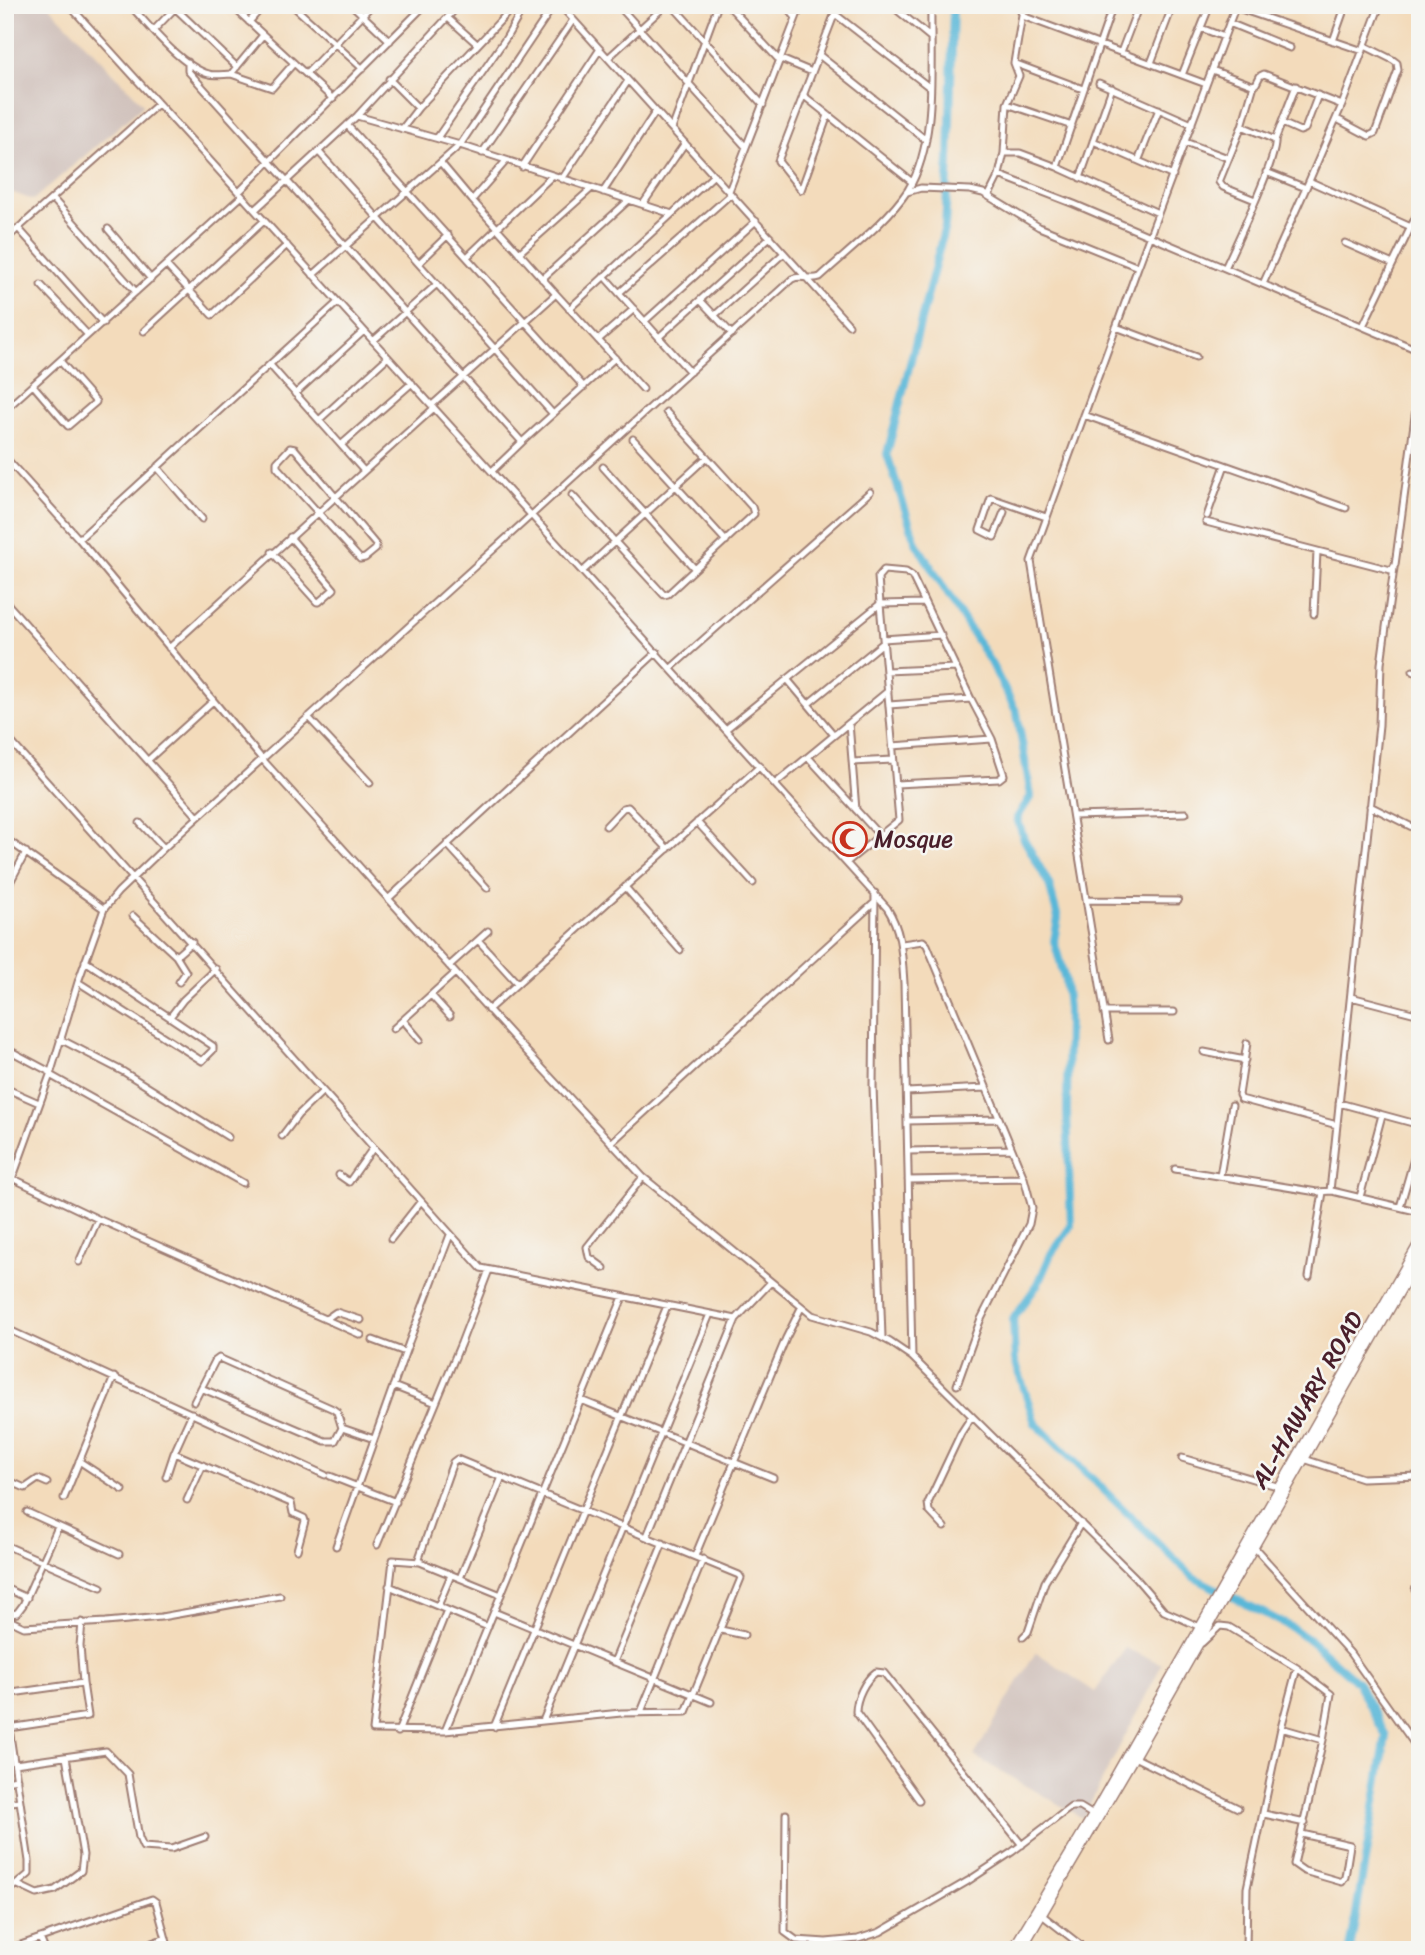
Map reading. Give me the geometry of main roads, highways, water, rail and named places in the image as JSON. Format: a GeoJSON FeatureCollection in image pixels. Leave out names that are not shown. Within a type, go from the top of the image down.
{"type":"FeatureCollection","features":[{"type":"Feature","properties":{"kind":"highway","name":"AL-HAWARY ROAD"},"geometry":{"type":"LineString","coordinates":[[1231,1580],[1254,1546],[1304,1459],[1420,1241]]}},
{"type":"Feature","properties":{"kind":"highway","name":"AL-HAWARY ROAD"},"geometry":{"type":"LineString","coordinates":[[1231,1580],[1280,1487],[1388,1304],[1420,1256]]}},
{"type":"Feature","properties":{"kind":"highway"},"geometry":{"type":"LineString","coordinates":[[1021,1950],[1195,1650],[1231,1580]]}},
{"type":"Feature","properties":{"kind":"highway"},"geometry":{"type":"LineString","coordinates":[[1012,1950],[1200,1628],[1209,1619]]}},
{"type":"Feature","properties":{"kind":"waterway"},"geometry":{"type":"LineString","coordinates":[[953,5],[945,226],[887,454],[916,543],[992,665],[1017,713],[1031,796],[1017,818],[1024,839],[1049,884],[1058,918],[1054,941],[1065,980],[1068,1009],[1067,1111],[1071,1226],[1051,1254],[1038,1284],[1013,1319],[1015,1360],[1035,1423],[1193,1577],[1291,1627],[1357,1682],[1386,1736],[1350,1950]]}},
{"type":"Feature","properties":{"kind":"place","name":"Mosque"},"geometry":{"type":"Point","coordinates":[850,839]}}]}
